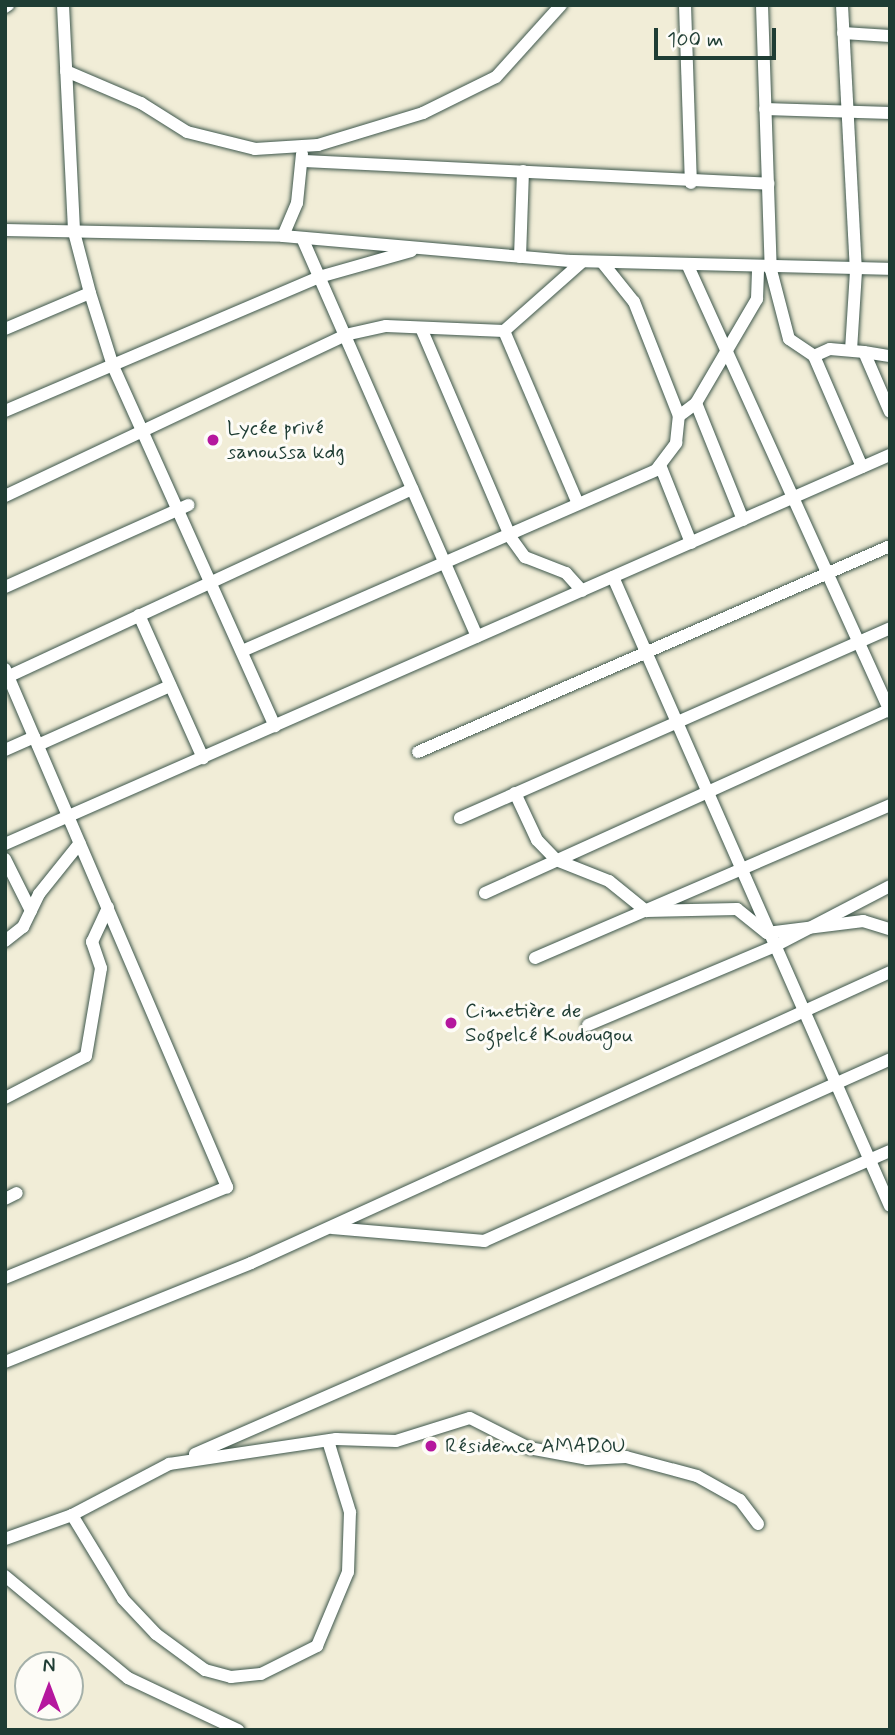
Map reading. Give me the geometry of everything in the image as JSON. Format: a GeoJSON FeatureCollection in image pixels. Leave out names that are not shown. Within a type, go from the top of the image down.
{"type":"FeatureCollection","features":[{"type":"Feature","properties":{"kind":"street"},"geometry":{"type":"LineString","coordinates":[[63,5],[74,232],[90,293],[113,366],[183,507],[210,581],[275,726]]}},
{"type":"Feature","properties":{"kind":"street"},"geometry":{"type":"LineString","coordinates":[[66,71],[141,103],[187,132],[255,149],[299,147],[423,113],[496,77],[561,5]]}},
{"type":"Feature","properties":{"kind":"street"},"geometry":{"type":"LineString","coordinates":[[685,5],[691,183]]}},
{"type":"Feature","properties":{"kind":"street"},"geometry":{"type":"LineString","coordinates":[[679,416],[696,403],[727,351],[757,299],[764,269],[768,184],[762,5]]}},
{"type":"Feature","properties":{"kind":"street"},"geometry":{"type":"LineString","coordinates":[[842,5],[856,271],[857,351],[890,412]]}},
{"type":"Feature","properties":{"kind":"street"},"geometry":{"type":"LineString","coordinates":[[843,33],[890,36]]}},
{"type":"Feature","properties":{"kind":"street"},"geometry":{"type":"LineString","coordinates":[[765,109],[890,113]]}},
{"type":"Feature","properties":{"kind":"street"},"geometry":{"type":"LineString","coordinates":[[283,236],[305,161],[299,147]]}},
{"type":"Feature","properties":{"kind":"street"},"geometry":{"type":"LineString","coordinates":[[305,161],[523,171],[691,183],[768,184]]}},
{"type":"Feature","properties":{"kind":"street"},"geometry":{"type":"LineString","coordinates":[[520,257],[523,171]]}},
{"type":"Feature","properties":{"kind":"street"},"geometry":{"type":"LineString","coordinates":[[5,230],[283,236],[303,240],[582,262],[764,269],[890,269]]}},
{"type":"Feature","properties":{"kind":"street"},"geometry":{"type":"LineString","coordinates":[[303,240],[478,637]]}},
{"type":"Feature","properties":{"kind":"street"},"geometry":{"type":"LineString","coordinates":[[5,411],[319,276],[422,248]]}},
{"type":"Feature","properties":{"kind":"street"},"geometry":{"type":"LineString","coordinates":[[5,496],[345,335],[386,326],[504,331],[582,262]]}},
{"type":"Feature","properties":{"kind":"street"},"geometry":{"type":"LineString","coordinates":[[242,651],[511,538],[577,501],[660,466],[676,443],[679,416],[634,302],[602,262]]}},
{"type":"Feature","properties":{"kind":"street"},"geometry":{"type":"LineString","coordinates":[[485,893],[889,710],[688,266]]}},
{"type":"Feature","properties":{"kind":"street"},"geometry":{"type":"LineString","coordinates":[[764,269],[789,339],[814,356],[862,467]]}},
{"type":"Feature","properties":{"kind":"street"},"geometry":{"type":"LineString","coordinates":[[5,329],[90,293]]}},
{"type":"Feature","properties":{"kind":"street"},"geometry":{"type":"LineString","coordinates":[[421,328],[511,538],[525,557],[566,573],[582,591]]}},
{"type":"Feature","properties":{"kind":"street"},"geometry":{"type":"LineString","coordinates":[[504,331],[577,501]]}},
{"type":"Feature","properties":{"kind":"street"},"geometry":{"type":"LineString","coordinates":[[814,356],[830,349],[890,356]]}},
{"type":"Feature","properties":{"kind":"street"},"geometry":{"type":"LineString","coordinates":[[696,403],[743,520]]}},
{"type":"Feature","properties":{"kind":"street"},"geometry":{"type":"LineString","coordinates":[[5,844],[890,455]]}},
{"type":"Feature","properties":{"kind":"street"},"geometry":{"type":"LineString","coordinates":[[660,466],[691,542]]}},
{"type":"Feature","properties":{"kind":"street"},"geometry":{"type":"LineString","coordinates":[[5,1278],[228,1187],[6,674],[412,489]]}},
{"type":"Feature","properties":{"kind":"street"},"geometry":{"type":"LineString","coordinates":[[5,587],[183,507]]}},
{"type":"Feature","properties":{"kind":"street"},"geometry":{"type":"LineString","coordinates":[[418,752],[890,546]]}},
{"type":"Feature","properties":{"kind":"street"},"geometry":{"type":"LineString","coordinates":[[613,577],[833,1084],[890,1206]]}},
{"type":"Feature","properties":{"kind":"street"},"geometry":{"type":"LineString","coordinates":[[139,615],[203,758]]}},
{"type":"Feature","properties":{"kind":"street"},"geometry":{"type":"LineString","coordinates":[[460,818],[890,628]]}},
{"type":"Feature","properties":{"kind":"street"},"geometry":{"type":"LineString","coordinates":[[5,750],[36,741],[170,686]]}},
{"type":"Feature","properties":{"kind":"street"},"geometry":{"type":"LineString","coordinates":[[515,793],[537,840],[556,860],[608,881],[646,911],[737,909],[767,933],[799,932],[863,920],[890,929]]}},
{"type":"Feature","properties":{"kind":"street"},"geometry":{"type":"LineString","coordinates":[[536,958],[890,805]]}},
{"type":"Feature","properties":{"kind":"street"},"geometry":{"type":"LineString","coordinates":[[5,942],[80,843]]}},
{"type":"Feature","properties":{"kind":"street"},"geometry":{"type":"LineString","coordinates":[[5,859],[31,911]]}},
{"type":"Feature","properties":{"kind":"street"},"geometry":{"type":"LineString","coordinates":[[588,1024],[773,947],[890,886]]}},
{"type":"Feature","properties":{"kind":"street"},"geometry":{"type":"LineString","coordinates":[[5,1098],[86,1056],[101,968],[92,942],[108,908]]}},
{"type":"Feature","properties":{"kind":"street"},"geometry":{"type":"LineString","coordinates":[[5,1362],[328,1228],[890,972]]}},
{"type":"Feature","properties":{"kind":"street"},"geometry":{"type":"LineString","coordinates":[[328,1228],[484,1241],[890,1059]]}},
{"type":"Feature","properties":{"kind":"street"},"geometry":{"type":"LineString","coordinates":[[5,1539],[72,1515],[169,1465],[890,1151]]}},
{"type":"Feature","properties":{"kind":"street"},"geometry":{"type":"LineString","coordinates":[[169,1465],[328,1441],[397,1441],[477,1420],[529,1448],[587,1459],[626,1457],[697,1476],[740,1500],[758,1524]]}},
{"type":"Feature","properties":{"kind":"street"},"geometry":{"type":"LineString","coordinates":[[72,1515],[123,1599],[156,1634],[205,1670],[231,1677],[261,1674],[317,1646],[348,1572],[351,1512],[328,1441]]}},
{"type":"Feature","properties":{"kind":"street"},"geometry":{"type":"LineString","coordinates":[[5,1576],[128,1678],[239,1730]]}},
{"type":"Feature","properties":{"kind":"place","name":"Lycée privé sanoussa kdg"},"geometry":{"type":"Point","coordinates":[213,440]}},
{"type":"Feature","properties":{"kind":"place","name":"Cimetière de Sogpelcé Koudougou"},"geometry":{"type":"Point","coordinates":[451,1023]}},
{"type":"Feature","properties":{"kind":"place","name":"Résidence AMADOU"},"geometry":{"type":"Point","coordinates":[431,1446]}}]}
